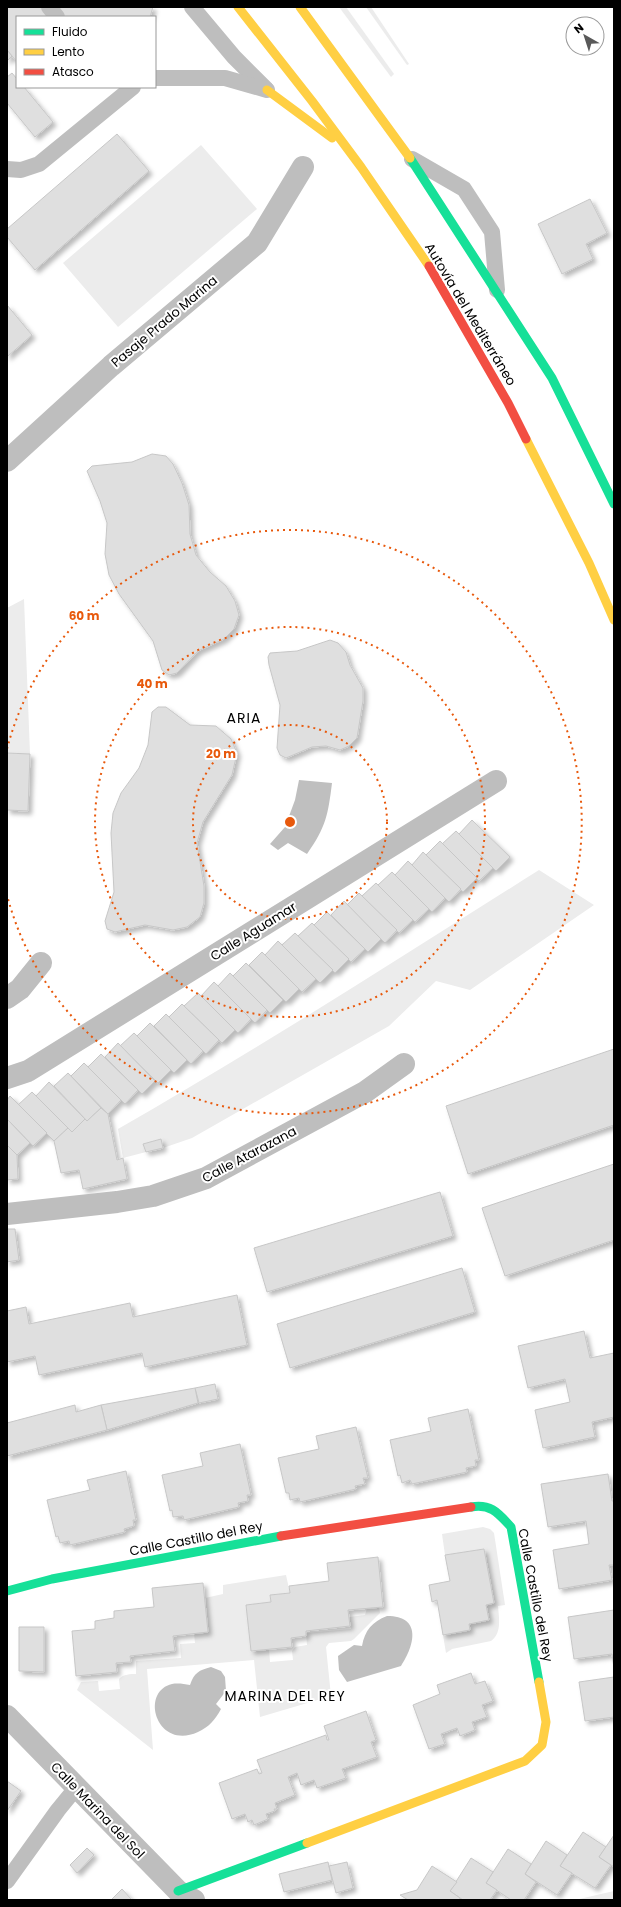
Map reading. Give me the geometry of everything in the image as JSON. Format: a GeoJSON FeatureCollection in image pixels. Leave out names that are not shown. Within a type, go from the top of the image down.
{"type":"FeatureCollection","features":[{"type":"Feature","properties":{"kind":"main road","name":"Autovía del Mediterráneo"},"geometry":{"type":"LineString","coordinates":[[238,7],[312,101],[435,275],[500,390],[589,563],[614,620]]}},
{"type":"Feature","properties":{"kind":"main road"},"geometry":{"type":"LineString","coordinates":[[300,7],[411,159],[498,291],[552,378],[614,504]]}},
{"type":"Feature","properties":{"kind":"main road"},"geometry":{"type":"LineString","coordinates":[[267,90],[348,150]]}},
{"type":"Feature","properties":{"kind":"main road","name":"Calle Castillo del Rey"},"geometry":{"type":"LineString","coordinates":[[7,1592],[52,1579],[268,1538],[481,1505],[496,1510],[511,1527],[546,1722],[542,1745],[525,1760],[186,1895]]}},
{"type":"Feature","properties":{"kind":"street","name":"Pasaje Prado Marina"},"geometry":{"type":"LineString","coordinates":[[7,461],[111,366],[257,243],[303,167]]}},
{"type":"Feature","properties":{"kind":"street","name":"Calle Aguamar"},"geometry":{"type":"LineString","coordinates":[[7,1078],[28,1071],[496,781]]}},
{"type":"Feature","properties":{"kind":"street"},"geometry":{"type":"LineString","coordinates":[[7,998],[20,989],[41,963]]}},
{"type":"Feature","properties":{"kind":"street","name":"Calle Atarazana"},"geometry":{"type":"LineString","coordinates":[[7,1214],[117,1202],[153,1196],[206,1178],[365,1092],[404,1064]]}},
{"type":"Feature","properties":{"kind":"street","name":"Calle Marina del Sol"},"geometry":{"type":"LineString","coordinates":[[7,1716],[76,1788],[186,1895]]}},
{"type":"Feature","properties":{"kind":"lane"},"geometry":{"type":"LineString","coordinates":[[49,7],[56,16]]}},
{"type":"Feature","properties":{"kind":"lane"},"geometry":{"type":"LineString","coordinates":[[192,7],[234,57],[267,90]]}},
{"type":"Feature","properties":{"kind":"lane"},"geometry":{"type":"LineString","coordinates":[[156,78],[225,78],[267,90]]}},
{"type":"Feature","properties":{"kind":"lane"},"geometry":{"type":"LineString","coordinates":[[7,169],[21,170],[39,164],[133,88]]}},
{"type":"Feature","properties":{"kind":"lane"},"geometry":{"type":"LineString","coordinates":[[411,159],[464,189],[492,232],[498,291]]}},
{"type":"Feature","properties":{"kind":"lane"},"geometry":{"type":"LineString","coordinates":[[7,1881],[58,1810],[76,1788]]}},
{"type":"Feature","properties":{"kind":"shaded area"},"geometry":{"type":"Polygon","coordinates":[[[339,7],[346,7],[394,74],[391,77],[339,7]]]}},
{"type":"Feature","properties":{"kind":"shaded area"},"geometry":{"type":"Polygon","coordinates":[[[366,7],[371,7],[409,64],[407,65],[366,7]]]}},
{"type":"Feature","properties":{"kind":"shaded area"},"geometry":{"type":"Polygon","coordinates":[[[201,145],[257,209],[118,327],[63,263],[201,145]]]}},
{"type":"Feature","properties":{"kind":"shaded area"},"geometry":{"type":"Polygon","coordinates":[[[24,599],[30,754],[7,753],[7,608],[24,599]]]}},
{"type":"Feature","properties":{"kind":"shaded area"},"geometry":{"type":"Polygon","coordinates":[[[299,780],[332,783],[325,820],[318,836],[307,854],[288,843],[278,850],[270,844],[285,827],[295,800],[299,780]]]}},
{"type":"Feature","properties":{"kind":"shaded area"},"geometry":{"type":"Polygon","coordinates":[[[539,870],[594,905],[470,990],[436,981],[389,1026],[192,1138],[163,1148],[160,1139],[144,1144],[146,1152],[123,1158],[118,1129],[277,1034],[539,870]]]}},
{"type":"Feature","properties":{"kind":"shaded area"},"geometry":{"type":"Polygon","coordinates":[[[483,1527],[490,1529],[494,1533],[505,1605],[498,1606],[499,1621],[497,1634],[491,1641],[452,1649],[446,1653],[443,1635],[469,1624],[489,1620],[486,1605],[494,1603],[484,1549],[445,1555],[442,1534],[483,1527]]]}},
{"type":"Feature","properties":{"kind":"shaded area"},"geometry":{"type":"Polygon","coordinates":[[[286,1575],[290,1593],[270,1595],[271,1602],[246,1605],[251,1651],[269,1649],[270,1662],[293,1660],[292,1651],[295,1647],[307,1645],[306,1633],[351,1629],[349,1617],[365,1615],[367,1608],[379,1607],[380,1613],[354,1639],[351,1641],[329,1643],[326,1647],[331,1696],[260,1717],[254,1660],[147,1669],[153,1750],[77,1690],[81,1682],[98,1681],[99,1691],[120,1689],[119,1679],[121,1677],[129,1674],[136,1674],[136,1661],[181,1658],[180,1644],[195,1643],[194,1633],[208,1632],[205,1598],[223,1594],[223,1585],[286,1575]]]}},
{"type":"Feature","properties":{"kind":"shaded area"},"geometry":{"type":"Polygon","coordinates":[[[387,1616],[398,1617],[406,1621],[411,1626],[412,1641],[406,1658],[401,1666],[347,1682],[339,1670],[338,1656],[354,1645],[362,1646],[365,1635],[370,1627],[377,1621],[387,1616]]]}},
{"type":"Feature","properties":{"kind":"shaded area"},"geometry":{"type":"Polygon","coordinates":[[[211,1667],[221,1671],[225,1677],[226,1691],[216,1704],[221,1709],[219,1713],[209,1725],[198,1732],[184,1736],[172,1734],[163,1727],[157,1718],[155,1708],[156,1698],[162,1689],[172,1684],[190,1685],[193,1678],[198,1673],[203,1669],[211,1667]]]}},
{"type":"Feature","properties":{"kind":"shaded area"},"geometry":{"type":"Polygon","coordinates":[[[614,1891],[614,1900],[575,1900],[614,1891]]]}},
{"type":"Feature","properties":{"kind":"building"},"geometry":{"type":"Polygon","coordinates":[[[7,7],[153,7],[150,16],[16,16],[16,61],[7,50],[7,7]]]}},
{"type":"Feature","properties":{"kind":"building"},"geometry":{"type":"Polygon","coordinates":[[[7,50],[12,56],[7,61],[7,50]]]}},
{"type":"Feature","properties":{"kind":"building"},"geometry":{"type":"Polygon","coordinates":[[[12,73],[16,78],[16,88],[25,88],[53,122],[35,137],[7,103],[7,77],[12,73]]]}},
{"type":"Feature","properties":{"kind":"building"},"geometry":{"type":"Polygon","coordinates":[[[117,134],[149,171],[35,270],[7,237],[7,229],[117,134]]]}},
{"type":"Feature","properties":{"kind":"building"},"geometry":{"type":"Polygon","coordinates":[[[590,199],[607,233],[586,244],[593,259],[562,274],[538,224],[590,199]]]}},
{"type":"Feature","properties":{"kind":"building"},"geometry":{"type":"Polygon","coordinates":[[[7,305],[32,335],[7,357],[7,305]]]}},
{"type":"Feature","properties":{"kind":"building"},"geometry":{"type":"Polygon","coordinates":[[[152,454],[166,456],[173,464],[182,483],[189,505],[190,534],[196,555],[210,572],[226,586],[235,601],[239,615],[234,629],[224,639],[198,651],[177,673],[169,675],[162,670],[153,641],[119,594],[109,575],[105,554],[107,523],[100,501],[87,471],[92,466],[132,462],[152,454]]]}},
{"type":"Feature","properties":{"kind":"building"},"geometry":{"type":"Polygon","coordinates":[[[330,640],[338,643],[346,652],[350,665],[363,688],[363,701],[357,738],[349,746],[340,750],[326,746],[312,747],[286,758],[280,755],[277,748],[280,705],[268,657],[270,653],[297,651],[330,640]]]}},
{"type":"Feature","properties":{"kind":"building"},"geometry":{"type":"Polygon","coordinates":[[[158,707],[166,707],[190,725],[216,726],[231,739],[237,753],[232,775],[203,822],[197,843],[204,886],[204,903],[200,917],[187,927],[173,930],[145,925],[115,932],[107,929],[105,921],[114,892],[111,833],[113,813],[121,793],[139,768],[148,745],[152,712],[158,707]]]}},
{"type":"Feature","properties":{"kind":"building"},"geometry":{"type":"Polygon","coordinates":[[[7,753],[30,754],[28,811],[7,810],[7,753]]]}},
{"type":"Feature","properties":{"kind":"building"},"geometry":{"type":"Polygon","coordinates":[[[472,820],[510,857],[496,871],[459,834],[472,820]]]}},
{"type":"Feature","properties":{"kind":"building"},"geometry":{"type":"Polygon","coordinates":[[[456,831],[493,868],[479,881],[442,844],[456,831]]]}},
{"type":"Feature","properties":{"kind":"building"},"geometry":{"type":"Polygon","coordinates":[[[440,841],[477,878],[463,892],[426,855],[440,841]]]}},
{"type":"Feature","properties":{"kind":"building"},"geometry":{"type":"Polygon","coordinates":[[[423,852],[461,889],[449,902],[412,865],[423,852]]]}},
{"type":"Feature","properties":{"kind":"building"},"geometry":{"type":"Polygon","coordinates":[[[408,861],[445,898],[432,912],[395,875],[408,861]]]}},
{"type":"Feature","properties":{"kind":"building"},"geometry":{"type":"Polygon","coordinates":[[[392,872],[429,909],[415,922],[378,885],[392,872]]]}},
{"type":"Feature","properties":{"kind":"building"},"geometry":{"type":"Polygon","coordinates":[[[376,883],[413,920],[399,933],[362,896],[376,883]]]}},
{"type":"Feature","properties":{"kind":"building"},"geometry":{"type":"Polygon","coordinates":[[[359,893],[397,930],[385,943],[347,905],[359,893]]]}},
{"type":"Feature","properties":{"kind":"building"},"geometry":{"type":"Polygon","coordinates":[[[344,901],[381,939],[368,952],[331,915],[344,901]]]}},
{"type":"Feature","properties":{"kind":"building"},"geometry":{"type":"Polygon","coordinates":[[[327,912],[365,949],[351,962],[314,925],[327,912]]]}},
{"type":"Feature","properties":{"kind":"building"},"geometry":{"type":"Polygon","coordinates":[[[312,923],[349,959],[335,973],[298,936],[312,923]]]}},
{"type":"Feature","properties":{"kind":"building"},"geometry":{"type":"Polygon","coordinates":[[[295,933],[333,970],[320,983],[282,945],[295,933]]]}},
{"type":"Feature","properties":{"kind":"building"},"geometry":{"type":"Polygon","coordinates":[[[278,941],[316,979],[302,992],[265,955],[278,941]]]}},
{"type":"Feature","properties":{"kind":"building"},"geometry":{"type":"Polygon","coordinates":[[[262,952],[299,989],[286,1002],[249,965],[262,952]]]}},
{"type":"Feature","properties":{"kind":"building"},"geometry":{"type":"Polygon","coordinates":[[[246,963],[283,1000],[270,1013],[233,976],[246,963]]]}},
{"type":"Feature","properties":{"kind":"building"},"geometry":{"type":"Polygon","coordinates":[[[230,973],[267,1010],[255,1023],[218,986],[230,973]]]}},
{"type":"Feature","properties":{"kind":"building"},"geometry":{"type":"Polygon","coordinates":[[[214,982],[251,1019],[238,1033],[201,996],[214,982]]]}},
{"type":"Feature","properties":{"kind":"building"},"geometry":{"type":"Polygon","coordinates":[[[198,993],[235,1030],[222,1043],[184,1006],[198,993]]]}},
{"type":"Feature","properties":{"kind":"building"},"geometry":{"type":"Polygon","coordinates":[[[182,1004],[219,1040],[206,1054],[169,1017],[182,1004]]]}},
{"type":"Feature","properties":{"kind":"building"},"geometry":{"type":"Polygon","coordinates":[[[166,1014],[203,1051],[191,1064],[154,1026],[166,1014]]]}},
{"type":"Feature","properties":{"kind":"building"},"geometry":{"type":"Polygon","coordinates":[[[150,1023],[187,1060],[174,1073],[137,1036],[150,1023]]]}},
{"type":"Feature","properties":{"kind":"building"},"geometry":{"type":"Polygon","coordinates":[[[134,1033],[171,1070],[158,1083],[120,1046],[134,1033]]]}},
{"type":"Feature","properties":{"kind":"building"},"geometry":{"type":"Polygon","coordinates":[[[118,1043],[155,1081],[142,1094],[105,1057],[118,1043]]]}},
{"type":"Feature","properties":{"kind":"building"},"geometry":{"type":"Polygon","coordinates":[[[614,1049],[614,1125],[468,1174],[446,1106],[614,1049]]]}},
{"type":"Feature","properties":{"kind":"building"},"geometry":{"type":"Polygon","coordinates":[[[101,1054],[138,1090],[125,1104],[88,1067],[101,1054]]]}},
{"type":"Feature","properties":{"kind":"building"},"geometry":{"type":"Polygon","coordinates":[[[84,1063],[121,1100],[108,1114],[71,1076],[84,1063]]]}},
{"type":"Feature","properties":{"kind":"building"},"geometry":{"type":"Polygon","coordinates":[[[68,1073],[101,1108],[87,1121],[54,1086],[68,1073]]]}},
{"type":"Feature","properties":{"kind":"building"},"geometry":{"type":"Polygon","coordinates":[[[49,1082],[85,1119],[72,1132],[36,1096],[49,1082]]]}},
{"type":"Feature","properties":{"kind":"building"},"geometry":{"type":"Polygon","coordinates":[[[32,1092],[68,1128],[54,1141],[18,1105],[32,1092]]]}},
{"type":"Feature","properties":{"kind":"building"},"geometry":{"type":"Polygon","coordinates":[[[10,1096],[47,1133],[33,1146],[7,1119],[7,1100],[10,1096]]]}},
{"type":"Feature","properties":{"kind":"building"},"geometry":{"type":"Polygon","coordinates":[[[101,1108],[108,1114],[117,1160],[123,1158],[127,1179],[83,1189],[79,1170],[61,1173],[54,1141],[68,1128],[72,1132],[85,1119],[87,1121],[101,1108]]]}},
{"type":"Feature","properties":{"kind":"building"},"geometry":{"type":"Polygon","coordinates":[[[7,1119],[30,1143],[17,1155],[7,1145],[7,1119]]]}},
{"type":"Feature","properties":{"kind":"building"},"geometry":{"type":"Polygon","coordinates":[[[161,1139],[163,1148],[146,1152],[143,1144],[161,1139]]]}},
{"type":"Feature","properties":{"kind":"building"},"geometry":{"type":"Polygon","coordinates":[[[7,1145],[17,1155],[18,1179],[7,1180],[7,1145]]]}},
{"type":"Feature","properties":{"kind":"building"},"geometry":{"type":"Polygon","coordinates":[[[614,1164],[614,1240],[505,1276],[482,1208],[614,1164]]]}},
{"type":"Feature","properties":{"kind":"building"},"geometry":{"type":"Polygon","coordinates":[[[440,1192],[453,1236],[267,1292],[254,1248],[440,1192]]]}},
{"type":"Feature","properties":{"kind":"building"},"geometry":{"type":"Polygon","coordinates":[[[7,1229],[15,1229],[19,1260],[7,1262],[7,1229]]]}},
{"type":"Feature","properties":{"kind":"building"},"geometry":{"type":"Polygon","coordinates":[[[462,1268],[475,1312],[290,1368],[277,1324],[462,1268]]]}},
{"type":"Feature","properties":{"kind":"building"},"geometry":{"type":"Polygon","coordinates":[[[237,1295],[247,1345],[145,1367],[142,1353],[39,1375],[35,1356],[7,1362],[7,1311],[26,1307],[29,1324],[130,1303],[133,1317],[237,1295]]]}},
{"type":"Feature","properties":{"kind":"building"},"geometry":{"type":"Polygon","coordinates":[[[584,1331],[590,1358],[614,1353],[614,1417],[592,1422],[595,1437],[543,1448],[535,1410],[570,1402],[565,1379],[528,1388],[518,1346],[584,1331]]]}},
{"type":"Feature","properties":{"kind":"building"},"geometry":{"type":"Polygon","coordinates":[[[215,1384],[218,1399],[199,1403],[195,1388],[215,1384]]]}},
{"type":"Feature","properties":{"kind":"building"},"geometry":{"type":"Polygon","coordinates":[[[195,1388],[198,1403],[107,1430],[101,1405],[195,1388]]]}},
{"type":"Feature","properties":{"kind":"building"},"geometry":{"type":"Polygon","coordinates":[[[75,1405],[76,1412],[101,1405],[107,1430],[7,1456],[7,1423],[75,1405]]]}},
{"type":"Feature","properties":{"kind":"building"},"geometry":{"type":"Polygon","coordinates":[[[468,1409],[479,1460],[475,1460],[476,1466],[466,1468],[467,1472],[412,1484],[410,1480],[402,1483],[400,1475],[398,1476],[390,1440],[431,1431],[428,1418],[468,1409]]]}},
{"type":"Feature","properties":{"kind":"building"},"geometry":{"type":"Polygon","coordinates":[[[356,1427],[368,1478],[363,1478],[365,1484],[355,1486],[356,1489],[300,1502],[299,1498],[290,1500],[289,1493],[286,1493],[278,1458],[319,1449],[316,1436],[356,1427]]]}},
{"type":"Feature","properties":{"kind":"building"},"geometry":{"type":"Polygon","coordinates":[[[240,1444],[251,1495],[247,1495],[248,1501],[238,1503],[239,1507],[184,1520],[183,1516],[173,1517],[172,1510],[170,1511],[162,1475],[203,1466],[200,1453],[240,1444]]]}},
{"type":"Feature","properties":{"kind":"building"},"geometry":{"type":"Polygon","coordinates":[[[126,1471],[136,1520],[133,1520],[134,1526],[124,1529],[125,1532],[70,1545],[69,1541],[60,1543],[58,1536],[56,1537],[47,1500],[90,1490],[87,1480],[126,1471]]]}},
{"type":"Feature","properties":{"kind":"building"},"geometry":{"type":"Polygon","coordinates":[[[608,1474],[612,1501],[614,1501],[614,1565],[609,1565],[612,1580],[559,1589],[553,1550],[589,1544],[586,1521],[548,1527],[541,1484],[608,1474]]]}},
{"type":"Feature","properties":{"kind":"building"},"geometry":{"type":"Polygon","coordinates":[[[484,1549],[494,1603],[486,1605],[489,1620],[469,1624],[470,1630],[443,1635],[437,1600],[432,1602],[429,1585],[450,1581],[445,1555],[484,1549]]]}},
{"type":"Feature","properties":{"kind":"building","name":"MARINA DEL REY"},"geometry":{"type":"Polygon","coordinates":[[[378,1557],[383,1607],[348,1610],[350,1626],[306,1631],[306,1636],[291,1638],[292,1647],[251,1651],[246,1605],[271,1602],[270,1595],[290,1593],[289,1586],[329,1581],[327,1563],[378,1557]]]}},
{"type":"Feature","properties":{"kind":"building"},"geometry":{"type":"Polygon","coordinates":[[[203,1583],[208,1632],[173,1636],[175,1651],[130,1656],[131,1662],[116,1663],[117,1672],[76,1676],[72,1631],[95,1629],[95,1621],[114,1618],[114,1611],[154,1607],[152,1588],[203,1583]]]}},
{"type":"Feature","properties":{"kind":"building"},"geometry":{"type":"Polygon","coordinates":[[[614,1610],[614,1668],[612,1654],[574,1659],[568,1617],[614,1610]]]}},
{"type":"Feature","properties":{"kind":"building"},"geometry":{"type":"Polygon","coordinates":[[[19,1627],[44,1627],[44,1672],[19,1671],[19,1627]]]}},
{"type":"Feature","properties":{"kind":"building"},"geometry":{"type":"Polygon","coordinates":[[[471,1673],[475,1684],[485,1681],[493,1701],[482,1705],[487,1717],[472,1722],[475,1730],[460,1736],[457,1728],[441,1734],[445,1744],[429,1749],[413,1705],[440,1694],[437,1685],[471,1673]]]}},
{"type":"Feature","properties":{"kind":"building"},"geometry":{"type":"Polygon","coordinates":[[[614,1677],[614,1717],[585,1721],[579,1682],[614,1677]]]}},
{"type":"Feature","properties":{"kind":"building","name":"MARINA DEL REY"},"geometry":{"type":"Polygon","coordinates":[[[366,1711],[376,1740],[371,1742],[377,1757],[342,1769],[346,1778],[317,1788],[314,1780],[301,1785],[297,1773],[288,1777],[295,1795],[275,1803],[277,1809],[274,1809],[275,1811],[266,1814],[268,1819],[254,1825],[252,1820],[248,1822],[245,1814],[232,1819],[219,1783],[257,1769],[259,1774],[262,1773],[257,1760],[326,1735],[327,1740],[329,1740],[324,1726],[366,1711]]]}},
{"type":"Feature","properties":{"kind":"building"},"geometry":{"type":"Polygon","coordinates":[[[7,1781],[21,1791],[7,1811],[7,1781]]]}},
{"type":"Feature","properties":{"kind":"building"},"geometry":{"type":"Polygon","coordinates":[[[583,1832],[606,1847],[599,1857],[611,1865],[595,1888],[560,1866],[583,1832]]]}},
{"type":"Feature","properties":{"kind":"building"},"geometry":{"type":"Polygon","coordinates":[[[614,1835],[614,1867],[599,1857],[614,1835]]]}},
{"type":"Feature","properties":{"kind":"building"},"geometry":{"type":"Polygon","coordinates":[[[546,1841],[567,1855],[560,1866],[572,1873],[557,1895],[525,1874],[546,1841]]]}},
{"type":"Feature","properties":{"kind":"building"},"geometry":{"type":"Polygon","coordinates":[[[87,1848],[94,1855],[77,1873],[70,1865],[87,1848]]]}},
{"type":"Feature","properties":{"kind":"building"},"geometry":{"type":"Polygon","coordinates":[[[508,1849],[531,1864],[525,1874],[536,1882],[524,1900],[511,1900],[486,1883],[508,1849]]]}},
{"type":"Feature","properties":{"kind":"building"},"geometry":{"type":"Polygon","coordinates":[[[471,1858],[493,1872],[486,1883],[497,1890],[490,1900],[463,1900],[450,1891],[471,1858]]]}},
{"type":"Feature","properties":{"kind":"building"},"geometry":{"type":"Polygon","coordinates":[[[328,1862],[332,1880],[284,1892],[279,1874],[328,1862]]]}},
{"type":"Feature","properties":{"kind":"building"},"geometry":{"type":"Polygon","coordinates":[[[347,1862],[353,1888],[336,1893],[329,1866],[347,1862]]]}},
{"type":"Feature","properties":{"kind":"building"},"geometry":{"type":"Polygon","coordinates":[[[432,1866],[457,1882],[450,1891],[460,1898],[459,1900],[408,1900],[400,1895],[417,1890],[432,1866]]]}},
{"type":"Feature","properties":{"kind":"building"},"geometry":{"type":"Polygon","coordinates":[[[122,1889],[132,1900],[111,1900],[122,1889]]]}},
{"type":"Feature","properties":{"kind":"traffic: fast"},"geometry":{"type":"LineString","coordinates":[[410,158],[552,378],[614,504]]}},
{"type":"Feature","properties":{"kind":"traffic: fast"},"geometry":{"type":"LineString","coordinates":[[471,1507],[478,1506],[489,1508],[498,1514],[511,1527],[539,1682]]}},
{"type":"Feature","properties":{"kind":"traffic: fast"},"geometry":{"type":"LineString","coordinates":[[7,1591],[52,1579],[281,1536]]}},
{"type":"Feature","properties":{"kind":"traffic: fast"},"geometry":{"type":"LineString","coordinates":[[178,1891],[307,1843]]}},
{"type":"Feature","properties":{"kind":"traffic: slow"},"geometry":{"type":"LineString","coordinates":[[238,7],[312,101],[361,167],[429,266]]}},
{"type":"Feature","properties":{"kind":"traffic: slow"},"geometry":{"type":"LineString","coordinates":[[300,7],[410,158]]}},
{"type":"Feature","properties":{"kind":"traffic: slow"},"geometry":{"type":"LineString","coordinates":[[267,90],[332,138]]}},
{"type":"Feature","properties":{"kind":"traffic: slow"},"geometry":{"type":"LineString","coordinates":[[526,439],[589,563],[614,620]]}},
{"type":"Feature","properties":{"kind":"traffic: slow"},"geometry":{"type":"LineString","coordinates":[[307,1843],[525,1761],[542,1745],[546,1722],[539,1682]]}},
{"type":"Feature","properties":{"kind":"traffic: jam"},"geometry":{"type":"LineString","coordinates":[[429,266],[508,403],[526,439]]}},
{"type":"Feature","properties":{"kind":"traffic: jam"},"geometry":{"type":"LineString","coordinates":[[281,1536],[471,1507]]}},
{"type":"Feature","properties":{"kind":"district","name":"ARIA"},"geometry":{"type":"Point","coordinates":[244,718]}},
{"type":"Feature","properties":{"kind":"district","name":"MARINA DEL REY"},"geometry":{"type":"Point","coordinates":[285,1696]}}]}
